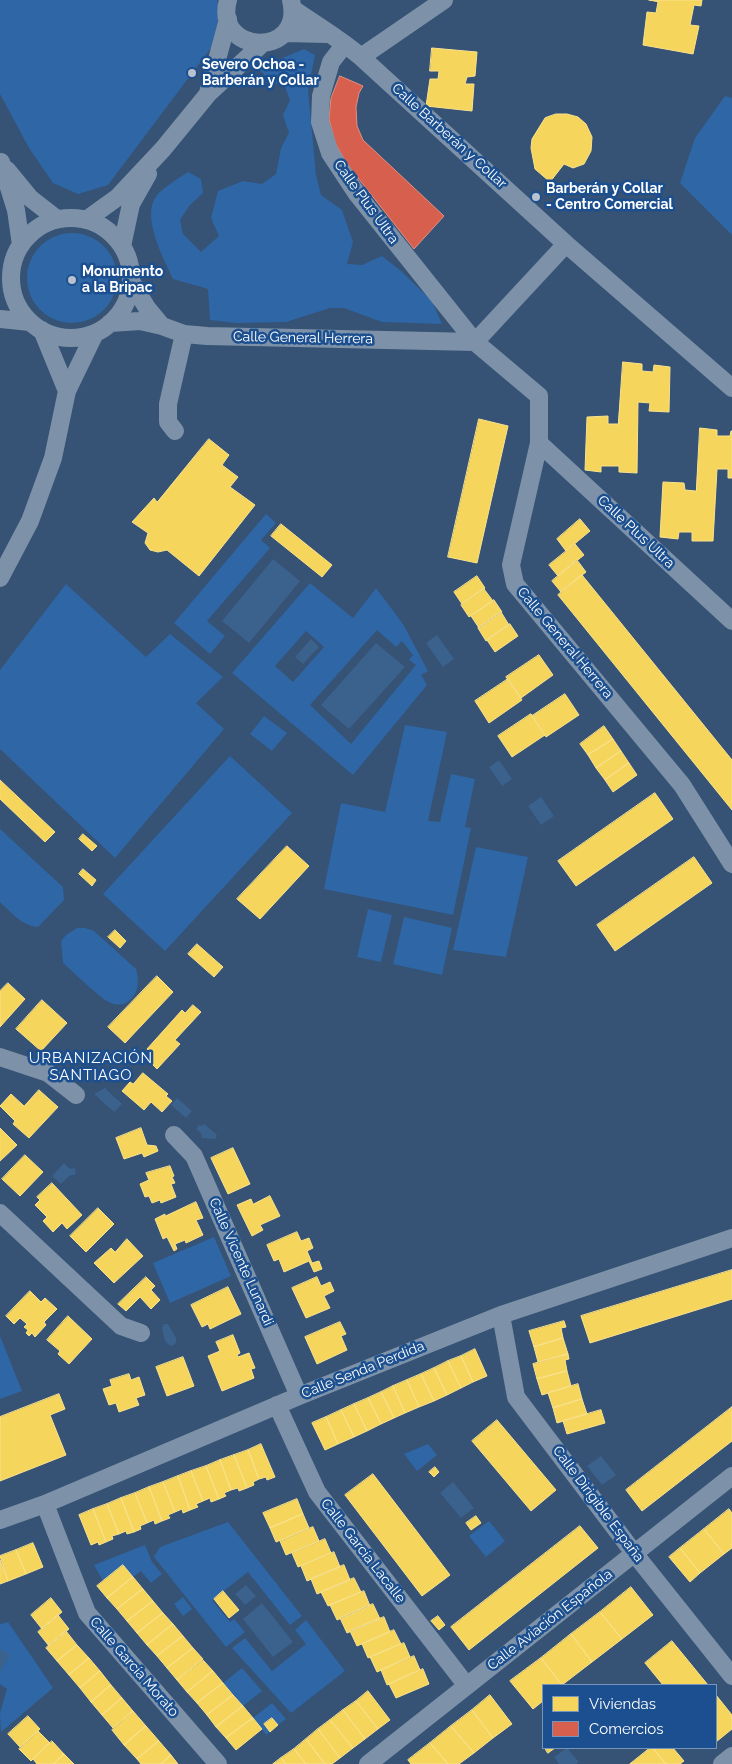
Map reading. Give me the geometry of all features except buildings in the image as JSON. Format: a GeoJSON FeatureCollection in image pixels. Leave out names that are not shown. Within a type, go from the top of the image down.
{"type":"FeatureCollection","features":[{"type":"Feature","properties":{"kind":"street"},"geometry":{"type":"LineString","coordinates":[[228,0],[226,10],[232,29],[247,42],[262,44],[272,42],[285,33],[292,18],[292,5]]}},
{"type":"Feature","properties":{"kind":"street"},"geometry":{"type":"LineString","coordinates":[[362,57],[444,0]]}},
{"type":"Feature","properties":{"kind":"street","name":"Calle Barberán y Collar"},"geometry":{"type":"LineString","coordinates":[[292,5],[327,34],[345,44],[362,57],[566,244],[732,388]]}},
{"type":"Feature","properties":{"kind":"street"},"geometry":{"type":"LineString","coordinates":[[208,94],[228,19]]}},
{"type":"Feature","properties":{"kind":"street","name":"Calle Barberán y Collar"},"geometry":{"type":"LineString","coordinates":[[285,33],[327,34]]}},
{"type":"Feature","properties":{"kind":"street"},"geometry":{"type":"LineString","coordinates":[[86,220],[118,197],[163,149],[208,94],[262,44]]}},
{"type":"Feature","properties":{"kind":"street","name":"Calle Plus Ultra"},"geometry":{"type":"LineString","coordinates":[[345,44],[331,62],[321,96],[320,122],[330,152],[357,194],[476,342]]}},
{"type":"Feature","properties":{"kind":"street"},"geometry":{"type":"LineString","coordinates":[[122,246],[131,204],[163,149]]}},
{"type":"Feature","properties":{"kind":"street"},"geometry":{"type":"LineString","coordinates":[[0,162],[30,198],[57,219]]}},
{"type":"Feature","properties":{"kind":"street"},"geometry":{"type":"LineString","coordinates":[[0,162],[16,210],[20,245]]}},
{"type":"Feature","properties":{"kind":"street"},"geometry":{"type":"LineString","coordinates":[[0,319],[36,326],[55,336],[68,338],[82,337],[95,333],[110,323],[125,304],[131,281],[129,263],[122,246],[112,234],[100,225],[86,220],[57,219],[36,228],[20,245],[5,274],[22,313],[36,326],[52,351],[67,391]]}},
{"type":"Feature","properties":{"kind":"street"},"geometry":{"type":"LineString","coordinates":[[476,342],[566,244]]}},
{"type":"Feature","properties":{"kind":"street"},"geometry":{"type":"LineString","coordinates":[[131,281],[147,308],[162,326]]}},
{"type":"Feature","properties":{"kind":"street","name":"Calle General Herrera"},"geometry":{"type":"LineString","coordinates":[[110,323],[140,321],[184,334],[207,336],[476,342],[539,396],[539,443],[511,565],[515,584],[682,785],[732,864]]}},
{"type":"Feature","properties":{"kind":"street"},"geometry":{"type":"LineString","coordinates":[[0,578],[30,521],[53,458],[67,391],[95,333]]}},
{"type":"Feature","properties":{"kind":"street"},"geometry":{"type":"LineString","coordinates":[[175,431],[168,422],[168,404],[184,334]]}},
{"type":"Feature","properties":{"kind":"street","name":"Calle Plus Ultra"},"geometry":{"type":"LineString","coordinates":[[539,443],[732,621]]}},
{"type":"Feature","properties":{"kind":"street"},"geometry":{"type":"LineString","coordinates":[[0,1057],[48,1073],[76,1095]]}},
{"type":"Feature","properties":{"kind":"street","name":"Calle Vicente Lunardi"},"geometry":{"type":"LineString","coordinates":[[174,1135],[194,1156],[299,1396]]}},
{"type":"Feature","properties":{"kind":"street"},"geometry":{"type":"LineString","coordinates":[[0,1213],[121,1326],[141,1333]]}},
{"type":"Feature","properties":{"kind":"street","name":"Calle Senda Perdida"},"geometry":{"type":"LineString","coordinates":[[0,1520],[45,1504],[277,1405],[500,1315],[732,1238]]}},
{"type":"Feature","properties":{"kind":"street","name":"Calle Dirigible España"},"geometry":{"type":"LineString","coordinates":[[500,1315],[516,1397],[634,1553],[732,1676]]}},
{"type":"Feature","properties":{"kind":"street","name":"Calle García Lacalle"},"geometry":{"type":"LineString","coordinates":[[277,1405],[317,1492],[467,1686]]}},
{"type":"Feature","properties":{"kind":"street","name":"Calle Aviación Española"},"geometry":{"type":"LineString","coordinates":[[368,1764],[732,1476]]}},
{"type":"Feature","properties":{"kind":"street","name":"Calle García Morato"},"geometry":{"type":"LineString","coordinates":[[45,1504],[87,1612],[218,1764]]}},
{"type":"Feature","properties":{"kind":"street"},"geometry":{"type":"LineString","coordinates":[[722,1764],[732,1756]]}},
{"type":"Feature","properties":{"kind":"shaded area"},"geometry":{"type":"Polygon","coordinates":[[[0,0],[217,0],[221,11],[211,48],[108,185],[78,194],[53,183],[29,148],[0,94],[0,0]]]}},
{"type":"Feature","properties":{"kind":"shaded area"},"geometry":{"type":"Polygon","coordinates":[[[304,49],[315,55],[308,90],[316,175],[321,195],[342,210],[353,242],[347,264],[362,265],[382,256],[401,271],[432,301],[442,324],[382,322],[344,308],[330,308],[286,322],[236,323],[210,320],[208,289],[173,279],[152,226],[152,204],[157,195],[188,172],[201,179],[203,193],[189,206],[180,220],[183,234],[201,252],[219,236],[211,218],[218,191],[243,181],[262,184],[276,174],[281,148],[289,133],[283,115],[290,100],[285,87],[270,81],[256,66],[271,63],[304,49]]]}},
{"type":"Feature","properties":{"kind":"shaded area"},"geometry":{"type":"Polygon","coordinates":[[[725,96],[732,98],[732,235],[680,183],[695,138],[725,96]]]}},
{"type":"Feature","properties":{"kind":"shaded area"},"geometry":{"type":"Polygon","coordinates":[[[72,233],[89,236],[104,246],[114,261],[117,278],[114,295],[104,310],[89,320],[72,323],[55,320],[40,310],[30,295],[27,278],[30,261],[40,246],[55,236],[72,233]]]}},
{"type":"Feature","properties":{"kind":"shaded area"},"geometry":{"type":"Polygon","coordinates":[[[266,514],[276,523],[261,540],[270,548],[207,621],[225,636],[210,654],[174,623],[266,514]]]}},
{"type":"Feature","properties":{"kind":"shaded area"},"geometry":{"type":"Polygon","coordinates":[[[273,559],[300,581],[249,643],[222,621],[273,559]]]}},
{"type":"Feature","properties":{"kind":"shaded area"},"geometry":{"type":"Polygon","coordinates":[[[310,583],[353,618],[376,588],[403,624],[428,671],[421,675],[427,685],[353,775],[232,673],[310,583]],[[377,630],[310,705],[351,744],[416,665],[409,660],[413,655],[402,641],[396,647],[377,630]],[[306,631],[275,666],[293,682],[324,647],[306,631]]]}},
{"type":"Feature","properties":{"kind":"shaded area"},"geometry":{"type":"Polygon","coordinates":[[[66,584],[146,657],[170,634],[223,677],[196,703],[224,729],[115,858],[0,749],[0,670],[66,584]]]}},
{"type":"Feature","properties":{"kind":"shaded area"},"geometry":{"type":"Polygon","coordinates":[[[437,635],[454,659],[443,667],[426,643],[437,635]]]}},
{"type":"Feature","properties":{"kind":"shaded area"},"geometry":{"type":"Polygon","coordinates":[[[311,639],[319,647],[303,664],[295,657],[311,639]]]}},
{"type":"Feature","properties":{"kind":"shaded area"},"geometry":{"type":"Polygon","coordinates":[[[376,643],[405,667],[349,729],[321,705],[376,643]]]}},
{"type":"Feature","properties":{"kind":"shaded area"},"geometry":{"type":"Polygon","coordinates":[[[264,716],[287,733],[272,751],[250,734],[264,716]]]}},
{"type":"Feature","properties":{"kind":"shaded area"},"geometry":{"type":"Polygon","coordinates":[[[405,725],[447,732],[428,821],[440,822],[451,774],[475,779],[465,827],[471,828],[453,915],[324,889],[341,803],[385,812],[405,725]]]}},
{"type":"Feature","properties":{"kind":"shaded area"},"geometry":{"type":"Polygon","coordinates":[[[230,756],[292,813],[165,951],[103,894],[230,756]]]}},
{"type":"Feature","properties":{"kind":"shaded area"},"geometry":{"type":"Polygon","coordinates":[[[499,760],[512,779],[502,786],[489,767],[499,760]]]}},
{"type":"Feature","properties":{"kind":"shaded area"},"geometry":{"type":"Polygon","coordinates":[[[541,797],[554,816],[541,825],[528,806],[541,797]]]}},
{"type":"Feature","properties":{"kind":"shaded area"},"geometry":{"type":"Polygon","coordinates":[[[0,829],[63,887],[64,900],[38,927],[22,921],[0,902],[0,829]]]}},
{"type":"Feature","properties":{"kind":"shaded area"},"geometry":{"type":"Polygon","coordinates":[[[476,847],[528,857],[506,957],[453,950],[476,847]]]}},
{"type":"Feature","properties":{"kind":"shaded area"},"geometry":{"type":"Polygon","coordinates":[[[368,909],[392,915],[381,962],[357,957],[368,909]]]}},
{"type":"Feature","properties":{"kind":"shaded area"},"geometry":{"type":"Polygon","coordinates":[[[404,917],[452,928],[442,975],[393,964],[404,917]]]}},
{"type":"Feature","properties":{"kind":"shaded area"},"geometry":{"type":"Polygon","coordinates":[[[77,928],[94,931],[136,969],[137,988],[132,998],[127,1002],[117,1004],[107,1001],[63,963],[61,941],[66,935],[77,928]]]}},
{"type":"Feature","properties":{"kind":"shaded area"},"geometry":{"type":"Polygon","coordinates":[[[105,1088],[122,1104],[114,1112],[94,1094],[105,1088]]]}},
{"type":"Feature","properties":{"kind":"shaded area"},"geometry":{"type":"Polygon","coordinates":[[[177,1098],[192,1111],[186,1118],[171,1105],[177,1098]]]}},
{"type":"Feature","properties":{"kind":"shaded area"},"geometry":{"type":"Polygon","coordinates":[[[204,1124],[216,1134],[215,1139],[202,1138],[197,1128],[199,1125],[202,1126],[204,1124]]]}},
{"type":"Feature","properties":{"kind":"shaded area"},"geometry":{"type":"Polygon","coordinates":[[[64,1163],[70,1169],[75,1168],[76,1174],[69,1176],[61,1184],[52,1176],[64,1163]]]}},
{"type":"Feature","properties":{"kind":"shaded area"},"geometry":{"type":"Polygon","coordinates":[[[214,1237],[231,1276],[170,1303],[153,1263],[214,1237]]]}},
{"type":"Feature","properties":{"kind":"shaded area"},"geometry":{"type":"Polygon","coordinates":[[[164,1324],[168,1324],[176,1338],[176,1343],[172,1346],[164,1339],[162,1328],[164,1324]]]}},
{"type":"Feature","properties":{"kind":"shaded area"},"geometry":{"type":"Polygon","coordinates":[[[0,1336],[22,1391],[0,1399],[0,1336]]]}},
{"type":"Feature","properties":{"kind":"shaded area"},"geometry":{"type":"Polygon","coordinates":[[[428,1444],[437,1455],[417,1471],[404,1454],[428,1444]]]}},
{"type":"Feature","properties":{"kind":"shaded area"},"geometry":{"type":"Polygon","coordinates":[[[601,1456],[616,1475],[602,1485],[587,1466],[601,1456]]]}},
{"type":"Feature","properties":{"kind":"shaded area"},"geometry":{"type":"Polygon","coordinates":[[[453,1482],[474,1508],[461,1518],[440,1493],[453,1482]]]}},
{"type":"Feature","properties":{"kind":"shaded area"},"geometry":{"type":"Polygon","coordinates":[[[489,1521],[505,1541],[486,1557],[469,1536],[489,1521]]]}},
{"type":"Feature","properties":{"kind":"shaded area"},"geometry":{"type":"Polygon","coordinates":[[[228,1522],[302,1616],[290,1625],[248,1572],[212,1600],[230,1622],[234,1619],[245,1632],[226,1647],[154,1557],[160,1547],[228,1522]]]}},
{"type":"Feature","properties":{"kind":"shaded area"},"geometry":{"type":"Polygon","coordinates":[[[145,1545],[152,1562],[162,1574],[151,1583],[141,1571],[133,1577],[103,1581],[94,1565],[145,1545]]]}},
{"type":"Feature","properties":{"kind":"shaded area"},"geometry":{"type":"Polygon","coordinates":[[[246,1585],[256,1596],[245,1605],[235,1594],[246,1585]]]}},
{"type":"Feature","properties":{"kind":"shaded area"},"geometry":{"type":"Polygon","coordinates":[[[183,1597],[192,1609],[183,1616],[174,1604],[183,1597]]]}},
{"type":"Feature","properties":{"kind":"shaded area"},"geometry":{"type":"Polygon","coordinates":[[[262,1603],[293,1642],[273,1657],[243,1619],[262,1603]]]}},
{"type":"Feature","properties":{"kind":"shaded area"},"geometry":{"type":"Polygon","coordinates":[[[306,1620],[345,1671],[291,1713],[232,1648],[245,1638],[272,1671],[306,1644],[295,1630],[306,1620]]]}},
{"type":"Feature","properties":{"kind":"shaded area"},"geometry":{"type":"Polygon","coordinates":[[[8,1622],[53,1688],[1,1732],[0,1713],[7,1689],[0,1684],[0,1623],[8,1622]]]}},
{"type":"Feature","properties":{"kind":"shaded area"},"geometry":{"type":"Polygon","coordinates":[[[0,1649],[10,1655],[0,1672],[0,1649]]]}},
{"type":"Feature","properties":{"kind":"shaded area"},"geometry":{"type":"Polygon","coordinates":[[[242,1668],[262,1691],[243,1706],[223,1683],[242,1668]]]}},
{"type":"Feature","properties":{"kind":"shaded area"},"geometry":{"type":"Polygon","coordinates":[[[272,1703],[286,1719],[278,1725],[272,1718],[264,1724],[270,1732],[266,1735],[253,1718],[272,1703]]]}},
{"type":"Feature","properties":{"kind":"shaded area"},"geometry":{"type":"Polygon","coordinates":[[[568,1749],[579,1762],[576,1764],[559,1764],[554,1757],[568,1749]]]}},
{"type":"Feature","properties":{"kind":"place","name":"Severo Ochoa - Barberán y Collar"},"geometry":{"type":"Point","coordinates":[192,73]}},
{"type":"Feature","properties":{"kind":"place","name":"Barberán y Collar - Centro Comercial"},"geometry":{"type":"Point","coordinates":[536,197]}},
{"type":"Feature","properties":{"kind":"place","name":"Monumento a la Bripac"},"geometry":{"type":"Point","coordinates":[72,280]}},
{"type":"Feature","properties":{"kind":"district","name":"URBANIZACIÓN SANTIAGO"},"geometry":{"type":"Point","coordinates":[91,1066]}}]}
